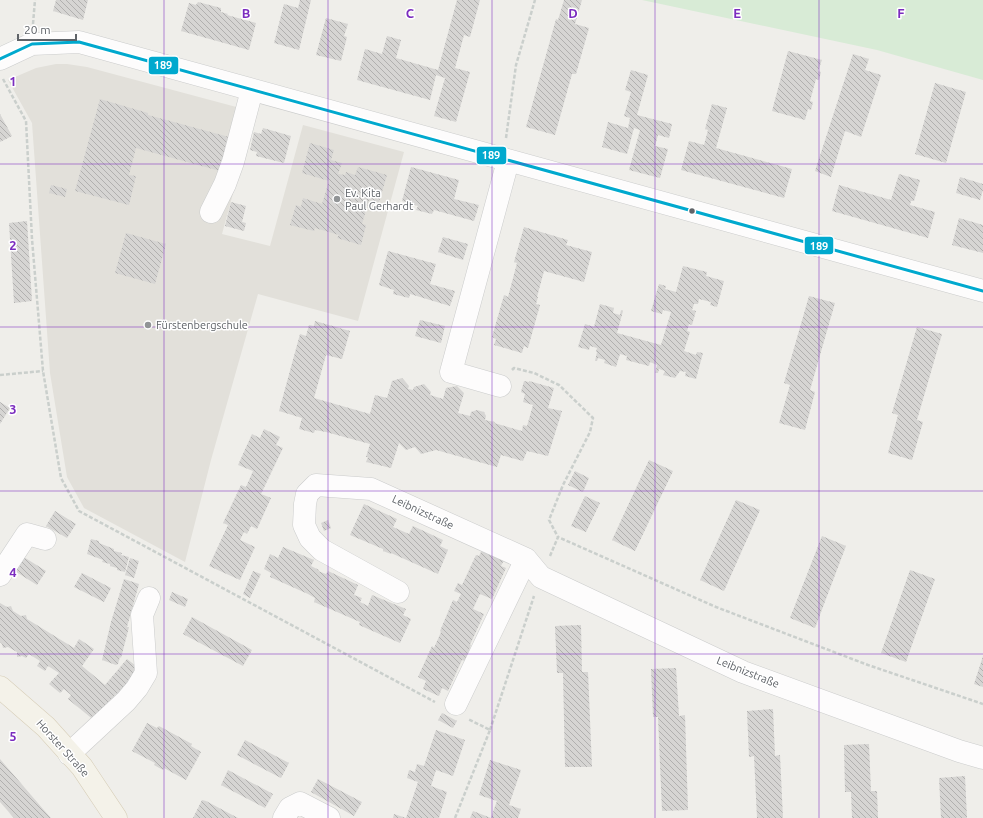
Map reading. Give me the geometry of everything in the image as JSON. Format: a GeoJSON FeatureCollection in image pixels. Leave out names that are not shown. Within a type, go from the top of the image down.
{"type":"FeatureCollection","features":[{"type":"Feature","properties":{"kind":"main road","name":"Horster Straße"},"geometry":{"type":"LineString","coordinates":[[0,687],[46,727],[82,767],[116,818]]}},
{"type":"Feature","properties":{"kind":"street"},"geometry":{"type":"LineString","coordinates":[[0,59],[32,44],[79,42],[983,291]]}},
{"type":"Feature","properties":{"kind":"street"},"geometry":{"type":"LineString","coordinates":[[211,212],[225,184],[233,162],[252,90]]}},
{"type":"Feature","properties":{"kind":"street"},"geometry":{"type":"LineString","coordinates":[[500,386],[451,372],[508,161]]}},
{"type":"Feature","properties":{"kind":"street","name":"Leibnizstraße"},"geometry":{"type":"LineString","coordinates":[[398,592],[322,550],[310,538],[304,525],[305,504],[307,494],[316,485],[372,489],[526,559],[541,577],[743,672],[959,752],[983,758]]}},
{"type":"Feature","properties":{"kind":"street"},"geometry":{"type":"LineString","coordinates":[[0,575],[27,534],[45,539]]}},
{"type":"Feature","properties":{"kind":"street"},"geometry":{"type":"LineString","coordinates":[[454,708],[526,559]]}},
{"type":"Feature","properties":{"kind":"street"},"geometry":{"type":"LineString","coordinates":[[69,754],[126,701],[137,688],[146,672],[142,615],[149,598]]}},
{"type":"Feature","properties":{"kind":"street"},"geometry":{"type":"LineString","coordinates":[[284,818],[290,808],[300,803],[329,818]]}},
{"type":"Feature","properties":{"kind":"path"},"geometry":{"type":"LineString","coordinates":[[508,161],[506,137],[516,65],[535,0]]}},
{"type":"Feature","properties":{"kind":"path"},"geometry":{"type":"LineString","coordinates":[[0,73],[26,121],[32,239],[43,371],[61,478],[79,511],[454,708],[490,730]]}},
{"type":"Feature","properties":{"kind":"path"},"geometry":{"type":"LineString","coordinates":[[500,386],[514,368],[534,373],[559,385],[593,418],[590,432],[563,485],[549,520],[558,537],[716,607],[868,665],[983,704]]}},
{"type":"Feature","properties":{"kind":"path"},"geometry":{"type":"LineString","coordinates":[[0,375],[43,371]]}},
{"type":"Feature","properties":{"kind":"path"},"geometry":{"type":"LineString","coordinates":[[455,818],[490,730],[541,577],[558,537]]}},
{"type":"Feature","properties":{"kind":"shaded area","name":"Fürstenbergschule"},"geometry":{"type":"Polygon","coordinates":[[[56,64],[87,67],[255,112],[222,234],[270,246],[303,125],[404,152],[358,321],[258,294],[211,460],[185,562],[84,508],[67,477],[50,373],[32,123],[8,80],[36,68],[56,64]]]}},
{"type":"Feature","properties":{"kind":"green space"},"geometry":{"type":"Polygon","coordinates":[[[642,0],[983,0],[983,80],[877,50],[642,0]]]}},
{"type":"Feature","properties":{"kind":"building"},"geometry":{"type":"Polygon","coordinates":[[[56,0],[88,0],[83,20],[53,11],[56,0]]]}},
{"type":"Feature","properties":{"kind":"building"},"geometry":{"type":"Polygon","coordinates":[[[300,0],[311,0],[299,50],[274,43],[284,4],[298,8],[300,0]]]}},
{"type":"Feature","properties":{"kind":"building"},"geometry":{"type":"Polygon","coordinates":[[[457,0],[480,0],[470,37],[464,35],[455,68],[470,72],[456,122],[434,116],[445,78],[436,75],[430,100],[357,80],[365,49],[382,54],[387,36],[401,40],[396,58],[438,70],[457,0]]]}},
{"type":"Feature","properties":{"kind":"building"},"geometry":{"type":"Polygon","coordinates":[[[564,0],[582,0],[575,24],[589,28],[576,74],[572,74],[555,135],[526,127],[556,19],[558,20],[564,0]]]}},
{"type":"Feature","properties":{"kind":"building"},"geometry":{"type":"Polygon","coordinates":[[[198,2],[221,8],[221,12],[228,14],[227,15],[256,23],[249,50],[181,31],[189,3],[196,5],[198,2]]]}},
{"type":"Feature","properties":{"kind":"building"},"geometry":{"type":"Polygon","coordinates":[[[326,18],[348,24],[344,36],[347,37],[341,61],[316,55],[326,18]]]}},
{"type":"Feature","properties":{"kind":"building"},"geometry":{"type":"Polygon","coordinates":[[[788,51],[822,60],[818,71],[821,72],[819,80],[816,79],[810,101],[813,102],[811,110],[808,109],[805,120],[772,111],[788,51]]]}},
{"type":"Feature","properties":{"kind":"building"},"geometry":{"type":"Polygon","coordinates":[[[853,54],[869,59],[865,70],[881,75],[861,137],[845,131],[831,177],[815,171],[853,54]]]}},
{"type":"Feature","properties":{"kind":"building"},"geometry":{"type":"Polygon","coordinates":[[[631,70],[648,75],[637,115],[672,124],[669,138],[658,135],[655,146],[668,149],[660,178],[629,170],[640,130],[634,128],[627,154],[602,147],[608,122],[628,128],[630,118],[624,116],[631,92],[625,90],[631,70]]]}},
{"type":"Feature","properties":{"kind":"building"},"geometry":{"type":"Polygon","coordinates":[[[935,83],[966,92],[946,163],[915,154],[935,83]]]}},
{"type":"Feature","properties":{"kind":"building"},"geometry":{"type":"Polygon","coordinates":[[[100,99],[148,113],[148,115],[229,137],[220,171],[136,148],[129,175],[136,176],[129,205],[75,191],[100,99]]]}},
{"type":"Feature","properties":{"kind":"building"},"geometry":{"type":"Polygon","coordinates":[[[712,104],[727,108],[716,148],[792,169],[784,198],[681,170],[689,141],[704,145],[708,130],[705,129],[712,104]]]}},
{"type":"Feature","properties":{"kind":"building"},"geometry":{"type":"Polygon","coordinates":[[[0,114],[12,136],[0,142],[0,114]]]}},
{"type":"Feature","properties":{"kind":"building"},"geometry":{"type":"Polygon","coordinates":[[[263,128],[291,136],[284,163],[256,156],[257,152],[250,150],[254,132],[261,134],[263,128]]]}},
{"type":"Feature","properties":{"kind":"building"},"geometry":{"type":"Polygon","coordinates":[[[310,143],[334,150],[331,160],[342,163],[338,174],[345,175],[346,172],[355,175],[358,167],[387,175],[379,202],[369,200],[362,224],[366,225],[361,245],[337,238],[339,235],[315,228],[314,231],[290,225],[296,205],[301,207],[303,198],[322,204],[329,181],[302,173],[310,143]]]}},
{"type":"Feature","properties":{"kind":"building"},"geometry":{"type":"Polygon","coordinates":[[[411,167],[459,180],[454,199],[479,205],[474,221],[434,210],[432,214],[416,210],[418,206],[402,201],[411,167]]]}},
{"type":"Feature","properties":{"kind":"building"},"geometry":{"type":"Polygon","coordinates":[[[899,174],[920,180],[914,201],[911,201],[910,205],[935,212],[928,238],[832,211],[839,185],[891,200],[899,174]]]}},
{"type":"Feature","properties":{"kind":"building"},"geometry":{"type":"Polygon","coordinates":[[[960,177],[983,184],[980,200],[956,193],[960,177]]]}},
{"type":"Feature","properties":{"kind":"building"},"geometry":{"type":"Polygon","coordinates":[[[51,185],[67,189],[65,197],[49,193],[51,185]]]}},
{"type":"Feature","properties":{"kind":"building"},"geometry":{"type":"Polygon","coordinates":[[[231,202],[246,206],[242,222],[246,223],[244,231],[225,226],[231,202]]]}},
{"type":"Feature","properties":{"kind":"building"},"geometry":{"type":"Polygon","coordinates":[[[959,218],[983,225],[983,253],[952,245],[959,218]]]}},
{"type":"Feature","properties":{"kind":"building"},"geometry":{"type":"Polygon","coordinates":[[[27,221],[32,301],[14,303],[9,223],[27,221]]]}},
{"type":"Feature","properties":{"kind":"building"},"geometry":{"type":"Polygon","coordinates":[[[524,227],[568,240],[566,245],[592,252],[584,282],[544,271],[536,304],[540,305],[528,348],[524,346],[522,353],[494,345],[496,339],[492,337],[504,295],[508,297],[517,263],[514,262],[524,227]]]}},
{"type":"Feature","properties":{"kind":"building"},"geometry":{"type":"Polygon","coordinates":[[[126,233],[166,244],[155,284],[115,273],[126,233]]]}},
{"type":"Feature","properties":{"kind":"building"},"geometry":{"type":"Polygon","coordinates":[[[443,237],[468,244],[463,260],[438,252],[443,237]]]}},
{"type":"Feature","properties":{"kind":"building"},"geometry":{"type":"Polygon","coordinates":[[[388,251],[436,264],[430,284],[455,291],[450,306],[410,294],[409,298],[393,294],[394,290],[379,285],[388,251]]]}},
{"type":"Feature","properties":{"kind":"building"},"geometry":{"type":"Polygon","coordinates":[[[683,266],[707,272],[706,276],[724,281],[717,307],[710,305],[711,302],[699,299],[698,304],[694,304],[692,310],[696,311],[692,325],[689,324],[687,331],[690,332],[684,351],[696,355],[697,352],[703,353],[696,379],[685,376],[686,372],[680,371],[675,378],[663,375],[665,371],[659,369],[658,373],[655,373],[657,365],[650,362],[649,366],[626,360],[627,356],[620,354],[616,367],[604,363],[605,360],[598,358],[597,361],[595,361],[597,348],[590,346],[589,350],[578,347],[585,324],[594,327],[600,304],[614,308],[613,313],[620,315],[621,310],[623,311],[617,333],[661,345],[671,312],[663,310],[662,314],[651,311],[659,284],[666,286],[665,289],[676,292],[683,266]]]}},
{"type":"Feature","properties":{"kind":"building"},"geometry":{"type":"Polygon","coordinates":[[[809,296],[835,303],[810,390],[815,392],[805,430],[779,423],[790,385],[784,383],[809,296]]]}},
{"type":"Feature","properties":{"kind":"building"},"geometry":{"type":"Polygon","coordinates":[[[420,320],[445,326],[441,343],[415,336],[420,320]]]}},
{"type":"Feature","properties":{"kind":"building"},"geometry":{"type":"Polygon","coordinates":[[[315,321],[350,331],[342,359],[326,355],[314,398],[370,414],[375,395],[387,398],[392,381],[402,378],[409,386],[408,389],[413,390],[414,387],[424,384],[431,392],[430,395],[443,399],[446,388],[457,386],[464,393],[458,413],[470,416],[471,412],[477,410],[484,412],[486,416],[485,420],[522,431],[523,425],[527,426],[533,405],[523,402],[525,394],[521,392],[524,381],[529,381],[554,388],[548,408],[562,411],[548,456],[527,451],[523,461],[501,455],[497,467],[436,450],[421,454],[415,447],[406,450],[399,443],[391,468],[366,462],[370,444],[326,432],[315,430],[314,433],[299,429],[302,418],[279,411],[300,334],[306,336],[309,325],[314,326],[315,321]]]}},
{"type":"Feature","properties":{"kind":"building"},"geometry":{"type":"Polygon","coordinates":[[[917,327],[942,334],[917,420],[923,422],[912,460],[888,453],[898,415],[892,413],[917,327]]]}},
{"type":"Feature","properties":{"kind":"building"},"geometry":{"type":"Polygon","coordinates":[[[0,402],[10,408],[0,424],[0,402]]]}},
{"type":"Feature","properties":{"kind":"building"},"geometry":{"type":"Polygon","coordinates":[[[264,429],[280,437],[276,445],[283,448],[261,494],[271,498],[257,529],[251,526],[247,534],[244,532],[240,540],[255,547],[240,580],[209,566],[228,525],[223,523],[241,485],[246,487],[253,471],[238,465],[252,434],[260,438],[264,429]]]}},
{"type":"Feature","properties":{"kind":"building"},"geometry":{"type":"Polygon","coordinates":[[[649,460],[673,471],[635,551],[612,540],[649,460]]]}},
{"type":"Feature","properties":{"kind":"building"},"geometry":{"type":"Polygon","coordinates":[[[575,471],[589,478],[583,492],[568,485],[575,471]]]}},
{"type":"Feature","properties":{"kind":"building"},"geometry":{"type":"Polygon","coordinates":[[[585,496],[600,503],[586,532],[571,526],[585,496]]]}},
{"type":"Feature","properties":{"kind":"building"},"geometry":{"type":"Polygon","coordinates":[[[736,500],[760,510],[724,591],[700,580],[736,500]]]}},
{"type":"Feature","properties":{"kind":"building"},"geometry":{"type":"Polygon","coordinates":[[[364,504],[397,519],[393,527],[409,534],[413,526],[443,540],[440,546],[448,550],[438,574],[391,553],[383,551],[383,549],[350,535],[364,504]]]}},
{"type":"Feature","properties":{"kind":"building"},"geometry":{"type":"Polygon","coordinates":[[[55,511],[76,524],[67,538],[46,526],[55,511]]]}},
{"type":"Feature","properties":{"kind":"building"},"geometry":{"type":"Polygon","coordinates":[[[328,520],[331,528],[324,531],[321,523],[328,520]]]}},
{"type":"Feature","properties":{"kind":"building"},"geometry":{"type":"Polygon","coordinates":[[[822,536],[846,546],[815,628],[790,618],[822,536]]]}},
{"type":"Feature","properties":{"kind":"building"},"geometry":{"type":"Polygon","coordinates":[[[91,539],[99,541],[99,543],[114,549],[114,551],[122,553],[121,555],[129,557],[125,572],[117,570],[117,568],[110,566],[110,564],[102,562],[103,560],[87,554],[91,539]]]}},
{"type":"Feature","properties":{"kind":"building"},"geometry":{"type":"Polygon","coordinates":[[[283,547],[314,560],[311,566],[319,570],[318,571],[326,574],[328,571],[358,585],[354,595],[362,598],[360,602],[368,606],[372,595],[406,609],[403,615],[411,619],[400,643],[359,625],[360,622],[314,602],[315,598],[308,594],[270,577],[271,573],[264,569],[270,554],[278,558],[283,547]]]}},
{"type":"Feature","properties":{"kind":"building"},"geometry":{"type":"Polygon","coordinates":[[[483,548],[505,558],[501,566],[506,568],[492,599],[480,594],[473,609],[484,614],[470,645],[465,661],[462,660],[448,691],[442,688],[439,696],[423,689],[426,681],[418,677],[432,646],[434,648],[453,600],[457,602],[461,594],[454,591],[458,583],[462,585],[476,555],[479,556],[483,548]]]}},
{"type":"Feature","properties":{"kind":"building"},"geometry":{"type":"Polygon","coordinates":[[[19,554],[46,571],[37,585],[10,568],[19,554]]]}},
{"type":"Feature","properties":{"kind":"building"},"geometry":{"type":"Polygon","coordinates":[[[130,558],[139,561],[134,578],[125,575],[130,558]]]}},
{"type":"Feature","properties":{"kind":"building"},"geometry":{"type":"Polygon","coordinates":[[[910,570],[935,579],[906,662],[881,653],[910,570]]]}},
{"type":"Feature","properties":{"kind":"building"},"geometry":{"type":"Polygon","coordinates":[[[253,571],[261,574],[250,598],[243,594],[253,571]]]}},
{"type":"Feature","properties":{"kind":"building"},"geometry":{"type":"Polygon","coordinates":[[[82,573],[111,588],[104,602],[74,587],[82,573]]]}},
{"type":"Feature","properties":{"kind":"building"},"geometry":{"type":"Polygon","coordinates":[[[124,579],[139,584],[127,627],[129,627],[121,658],[120,657],[118,664],[116,665],[102,660],[111,622],[124,579]]]}},
{"type":"Feature","properties":{"kind":"building"},"geometry":{"type":"Polygon","coordinates":[[[172,592],[188,599],[185,607],[169,600],[172,592]]]}},
{"type":"Feature","properties":{"kind":"building"},"geometry":{"type":"Polygon","coordinates":[[[0,603],[7,607],[11,606],[13,611],[21,616],[26,615],[27,619],[74,648],[79,639],[94,649],[82,666],[105,685],[127,659],[140,669],[121,698],[116,694],[95,721],[68,699],[71,695],[64,689],[60,693],[49,684],[59,673],[48,666],[45,671],[37,666],[40,661],[29,654],[26,658],[22,656],[17,657],[17,652],[8,647],[3,648],[0,642],[0,603]]]}},
{"type":"Feature","properties":{"kind":"building"},"geometry":{"type":"Polygon","coordinates":[[[192,617],[252,650],[243,666],[183,634],[192,617]]]}},
{"type":"Feature","properties":{"kind":"building"},"geometry":{"type":"Polygon","coordinates":[[[581,625],[582,672],[588,672],[592,767],[565,767],[563,673],[557,673],[555,626],[581,625]]]}},
{"type":"Feature","properties":{"kind":"building"},"geometry":{"type":"Polygon","coordinates":[[[983,656],[983,687],[974,684],[983,656]]]}},
{"type":"Feature","properties":{"kind":"building"},"geometry":{"type":"Polygon","coordinates":[[[676,668],[679,716],[685,715],[688,810],[662,811],[658,717],[653,717],[651,669],[676,668]]]}},
{"type":"Feature","properties":{"kind":"building"},"geometry":{"type":"Polygon","coordinates":[[[773,709],[775,756],[780,755],[783,818],[757,818],[754,756],[749,757],[747,711],[773,709]]]}},
{"type":"Feature","properties":{"kind":"building"},"geometry":{"type":"Polygon","coordinates":[[[442,713],[457,721],[453,728],[438,720],[442,713]]]}},
{"type":"Feature","properties":{"kind":"building"},"geometry":{"type":"Polygon","coordinates":[[[147,723],[157,728],[159,726],[192,744],[191,746],[201,752],[186,780],[164,768],[163,770],[154,765],[155,763],[132,751],[147,723]]]}},
{"type":"Feature","properties":{"kind":"building"},"geometry":{"type":"Polygon","coordinates":[[[436,730],[465,740],[453,776],[436,770],[431,786],[447,792],[439,818],[406,818],[418,782],[407,778],[409,770],[415,772],[417,764],[424,766],[436,730]]]}},
{"type":"Feature","properties":{"kind":"building"},"geometry":{"type":"Polygon","coordinates":[[[245,740],[289,763],[281,778],[237,755],[245,740]]]}},
{"type":"Feature","properties":{"kind":"building"},"geometry":{"type":"Polygon","coordinates":[[[869,744],[871,791],[877,791],[878,818],[852,818],[851,792],[845,792],[844,745],[869,744]]]}},
{"type":"Feature","properties":{"kind":"building"},"geometry":{"type":"Polygon","coordinates":[[[0,759],[51,818],[14,818],[0,802],[0,759]]]}},
{"type":"Feature","properties":{"kind":"building"},"geometry":{"type":"Polygon","coordinates":[[[490,760],[521,770],[509,805],[521,809],[518,818],[491,818],[497,801],[479,795],[490,760]]]}},
{"type":"Feature","properties":{"kind":"building"},"geometry":{"type":"Polygon","coordinates":[[[228,770],[273,794],[265,808],[221,785],[228,770]]]}},
{"type":"Feature","properties":{"kind":"building"},"geometry":{"type":"Polygon","coordinates":[[[965,776],[967,818],[941,818],[939,778],[965,776]]]}},
{"type":"Feature","properties":{"kind":"building"},"geometry":{"type":"Polygon","coordinates":[[[318,779],[362,802],[354,816],[311,792],[318,779]]]}},
{"type":"Feature","properties":{"kind":"building"},"geometry":{"type":"Polygon","coordinates":[[[202,800],[206,801],[238,818],[193,818],[202,800]]]}},
{"type":"Feature","properties":{"kind":"building"},"geometry":{"type":"Polygon","coordinates":[[[473,811],[491,818],[470,818],[473,811]]]}},
{"type":"Feature","properties":{"kind":"building"},"geometry":{"type":"Polygon","coordinates":[[[394,814],[406,818],[393,818],[394,814]]]}},
{"type":"Feature","properties":{"kind":"transit line","name":"189"},"geometry":{"type":"LineString","coordinates":[[0,59],[32,44],[79,42],[983,291]]}},
{"type":"Feature","properties":{"kind":"place","name":"Ev. Kita Paul Gerhardt"},"geometry":{"type":"Point","coordinates":[337,199]}},
{"type":"Feature","properties":{"kind":"place","name":"Fürstenbergschule"},"geometry":{"type":"Point","coordinates":[148,325]}}]}
